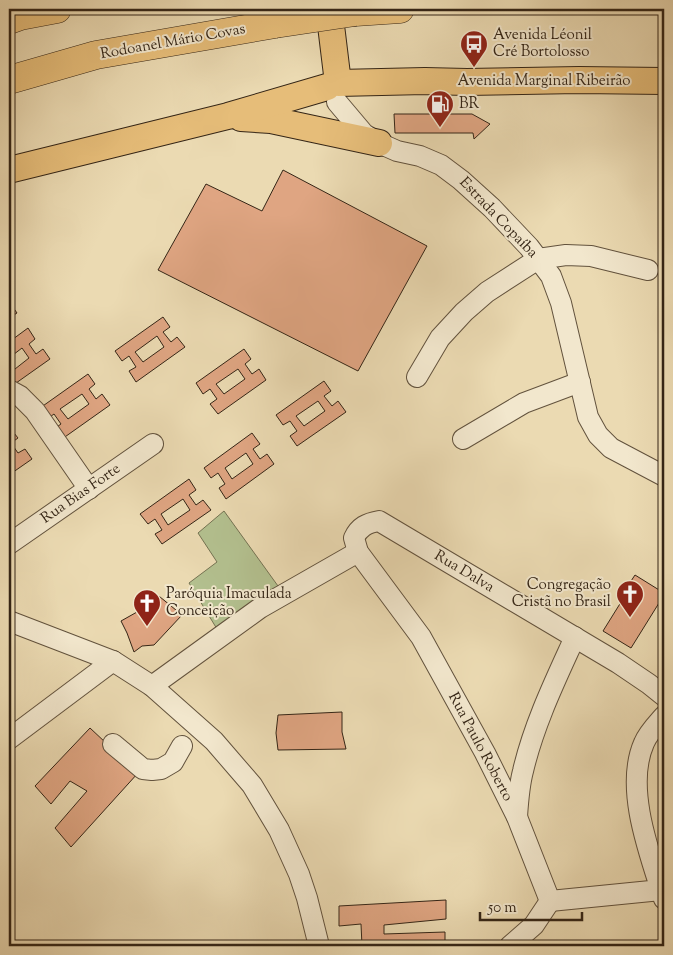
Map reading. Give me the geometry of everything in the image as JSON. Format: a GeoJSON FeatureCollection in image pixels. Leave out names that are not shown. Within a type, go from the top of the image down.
{"type":"FeatureCollection","features":[{"type":"Feature","properties":{"kind":"highway"},"geometry":{"type":"LineString","coordinates":[[9,20],[56,9]]}},
{"type":"Feature","properties":{"kind":"highway","name":"Rodoanel Mário Covas"},"geometry":{"type":"LineString","coordinates":[[9,80],[96,55],[275,24],[342,10],[400,9]]}},
{"type":"Feature","properties":{"kind":"main road"},"geometry":{"type":"LineString","coordinates":[[315,9],[334,93]]}},
{"type":"Feature","properties":{"kind":"main road"},"geometry":{"type":"LineString","coordinates":[[334,93],[342,10]]}},
{"type":"Feature","properties":{"kind":"main road","name":"Avenida Marginal Ribeirão"},"geometry":{"type":"LineString","coordinates":[[334,93],[425,82],[664,81]]}},
{"type":"Feature","properties":{"kind":"main road"},"geometry":{"type":"LineString","coordinates":[[9,170],[228,116],[334,93]]}},
{"type":"Feature","properties":{"kind":"main road"},"geometry":{"type":"LineString","coordinates":[[228,116],[270,120],[379,143]]}},
{"type":"Feature","properties":{"kind":"street","name":"Estrada Copaíba"},"geometry":{"type":"LineString","coordinates":[[334,93],[364,134],[397,151],[420,156],[441,165],[492,208],[530,247],[551,276],[562,303],[588,417],[598,435],[611,448],[664,476]]}},
{"type":"Feature","properties":{"kind":"street"},"geometry":{"type":"LineString","coordinates":[[417,377],[440,338],[464,312],[486,292],[538,259],[566,255],[591,256],[648,270]]}},
{"type":"Feature","properties":{"kind":"street"},"geometry":{"type":"LineString","coordinates":[[463,439],[524,404],[580,382]]}},
{"type":"Feature","properties":{"kind":"street"},"geometry":{"type":"LineString","coordinates":[[9,390],[20,396],[35,411],[89,488]]}},
{"type":"Feature","properties":{"kind":"street","name":"Rua Bias Forte"},"geometry":{"type":"LineString","coordinates":[[9,544],[153,444]]}},
{"type":"Feature","properties":{"kind":"street","name":"Rua Dalva"},"geometry":{"type":"LineString","coordinates":[[358,552],[354,538],[356,532],[369,522],[379,521],[618,663],[664,696]]}},
{"type":"Feature","properties":{"kind":"street"},"geometry":{"type":"LineString","coordinates":[[152,686],[260,608],[358,552]]}},
{"type":"Feature","properties":{"kind":"street","name":"Rua Paulo Roberto"},"geometry":{"type":"LineString","coordinates":[[358,552],[422,637],[485,753],[516,817],[550,901]]}},
{"type":"Feature","properties":{"kind":"street"},"geometry":{"type":"LineString","coordinates":[[9,621],[113,661],[152,686],[214,741],[252,785],[279,830],[299,874],[319,946]]}},
{"type":"Feature","properties":{"kind":"street"},"geometry":{"type":"LineString","coordinates":[[516,817],[522,773],[530,745],[544,705],[575,637]]}},
{"type":"Feature","properties":{"kind":"street"},"geometry":{"type":"LineString","coordinates":[[9,739],[113,661]]}},
{"type":"Feature","properties":{"kind":"street"},"geometry":{"type":"LineString","coordinates":[[510,946],[534,924],[550,901],[663,894],[646,842],[638,804],[637,767],[644,743],[664,716]]}},
{"type":"Feature","properties":{"kind":"street"},"geometry":{"type":"LineString","coordinates":[[113,744],[144,769],[152,770],[161,769],[173,762],[182,746]]}},
{"type":"Feature","properties":{"kind":"green space"},"geometry":{"type":"Polygon","coordinates":[[[224,511],[278,586],[217,629],[189,583],[217,562],[198,533],[224,511]]]}},
{"type":"Feature","properties":{"kind":"building","name":"BR"},"geometry":{"type":"Polygon","coordinates":[[[394,114],[472,114],[490,124],[474,139],[473,133],[395,133],[394,114]]]}},
{"type":"Feature","properties":{"kind":"building"},"geometry":{"type":"Polygon","coordinates":[[[283,170],[427,246],[358,371],[158,270],[206,184],[262,211],[283,170]]]}},
{"type":"Feature","properties":{"kind":"building"},"geometry":{"type":"Polygon","coordinates":[[[9,303],[17,313],[9,318],[9,303]]]}},
{"type":"Feature","properties":{"kind":"building"},"geometry":{"type":"Polygon","coordinates":[[[163,317],[170,327],[163,332],[171,342],[177,337],[185,347],[136,382],[129,371],[136,367],[129,356],[122,361],[115,351],[163,317]],[[157,336],[135,352],[143,362],[164,347],[157,336]]]}},
{"type":"Feature","properties":{"kind":"building"},"geometry":{"type":"Polygon","coordinates":[[[28,328],[35,339],[29,344],[36,354],[43,349],[50,359],[9,388],[9,361],[15,369],[29,358],[22,348],[9,358],[9,342],[28,328]]]}},
{"type":"Feature","properties":{"kind":"building"},"geometry":{"type":"Polygon","coordinates":[[[244,349],[251,359],[245,364],[252,374],[259,369],[266,380],[218,414],[210,404],[217,399],[210,389],[203,394],[196,383],[244,349]],[[238,369],[216,384],[224,394],[245,379],[238,369]]]}},
{"type":"Feature","properties":{"kind":"building"},"geometry":{"type":"Polygon","coordinates":[[[88,374],[95,384],[89,389],[96,399],[102,394],[110,405],[62,439],[54,429],[61,424],[54,414],[47,419],[40,408],[88,374]],[[82,394],[60,409],[68,419],[89,404],[82,394]]]}},
{"type":"Feature","properties":{"kind":"building"},"geometry":{"type":"Polygon","coordinates":[[[324,381],[331,391],[324,396],[332,406],[338,401],[346,412],[297,446],[290,436],[297,431],[290,421],[283,425],[276,415],[324,381]],[[318,401],[296,416],[304,426],[325,411],[318,401]]]}},
{"type":"Feature","properties":{"kind":"building"},"geometry":{"type":"Polygon","coordinates":[[[10,428],[18,438],[11,443],[18,453],[25,449],[32,459],[9,475],[9,460],[11,458],[9,454],[10,428]]]}},
{"type":"Feature","properties":{"kind":"building"},"geometry":{"type":"Polygon","coordinates":[[[252,433],[260,444],[253,449],[260,459],[267,454],[274,464],[226,499],[219,488],[225,484],[218,473],[211,478],[204,468],[252,433]],[[246,453],[225,468],[232,479],[253,464],[246,453]]]}},
{"type":"Feature","properties":{"kind":"building"},"geometry":{"type":"Polygon","coordinates":[[[189,479],[196,490],[189,495],[196,505],[203,500],[211,510],[162,544],[155,534],[162,530],[155,519],[148,524],[140,514],[189,479]],[[183,499],[161,514],[168,525],[190,510],[183,499]]]}},
{"type":"Feature","properties":{"kind":"building","name":"Congregação Cristã no Brasil"},"geometry":{"type":"Polygon","coordinates":[[[635,575],[664,593],[664,601],[662,606],[659,603],[631,648],[603,631],[631,586],[629,584],[635,575]]]}},
{"type":"Feature","properties":{"kind":"building","name":"Paróquia Imaculada Conceição"},"geometry":{"type":"Polygon","coordinates":[[[154,592],[182,615],[154,645],[142,646],[134,652],[121,621],[137,612],[154,592]]]}},
{"type":"Feature","properties":{"kind":"building"},"geometry":{"type":"Polygon","coordinates":[[[342,712],[342,732],[346,749],[278,750],[276,733],[278,715],[342,712]]]}},
{"type":"Feature","properties":{"kind":"building"},"geometry":{"type":"Polygon","coordinates":[[[90,728],[138,773],[71,847],[55,828],[87,791],[70,781],[51,804],[35,786],[90,728]]]}},
{"type":"Feature","properties":{"kind":"building"},"geometry":{"type":"Polygon","coordinates":[[[446,900],[446,919],[384,925],[384,934],[445,932],[445,946],[362,946],[361,924],[339,926],[339,906],[446,900]]]}},
{"type":"Feature","properties":{"kind":"place","name":"Avenida Léonil Cré Bortolosso"},"geometry":{"type":"Point","coordinates":[474,68]}},
{"type":"Feature","properties":{"kind":"place","name":"BR"},"geometry":{"type":"Point","coordinates":[440,128]}},
{"type":"Feature","properties":{"kind":"place","name":"Congregação Cristã no Brasil"},"geometry":{"type":"Point","coordinates":[630,618]}},
{"type":"Feature","properties":{"kind":"place","name":"Paróquia Imaculada Conceição"},"geometry":{"type":"Point","coordinates":[147,627]}}]}
